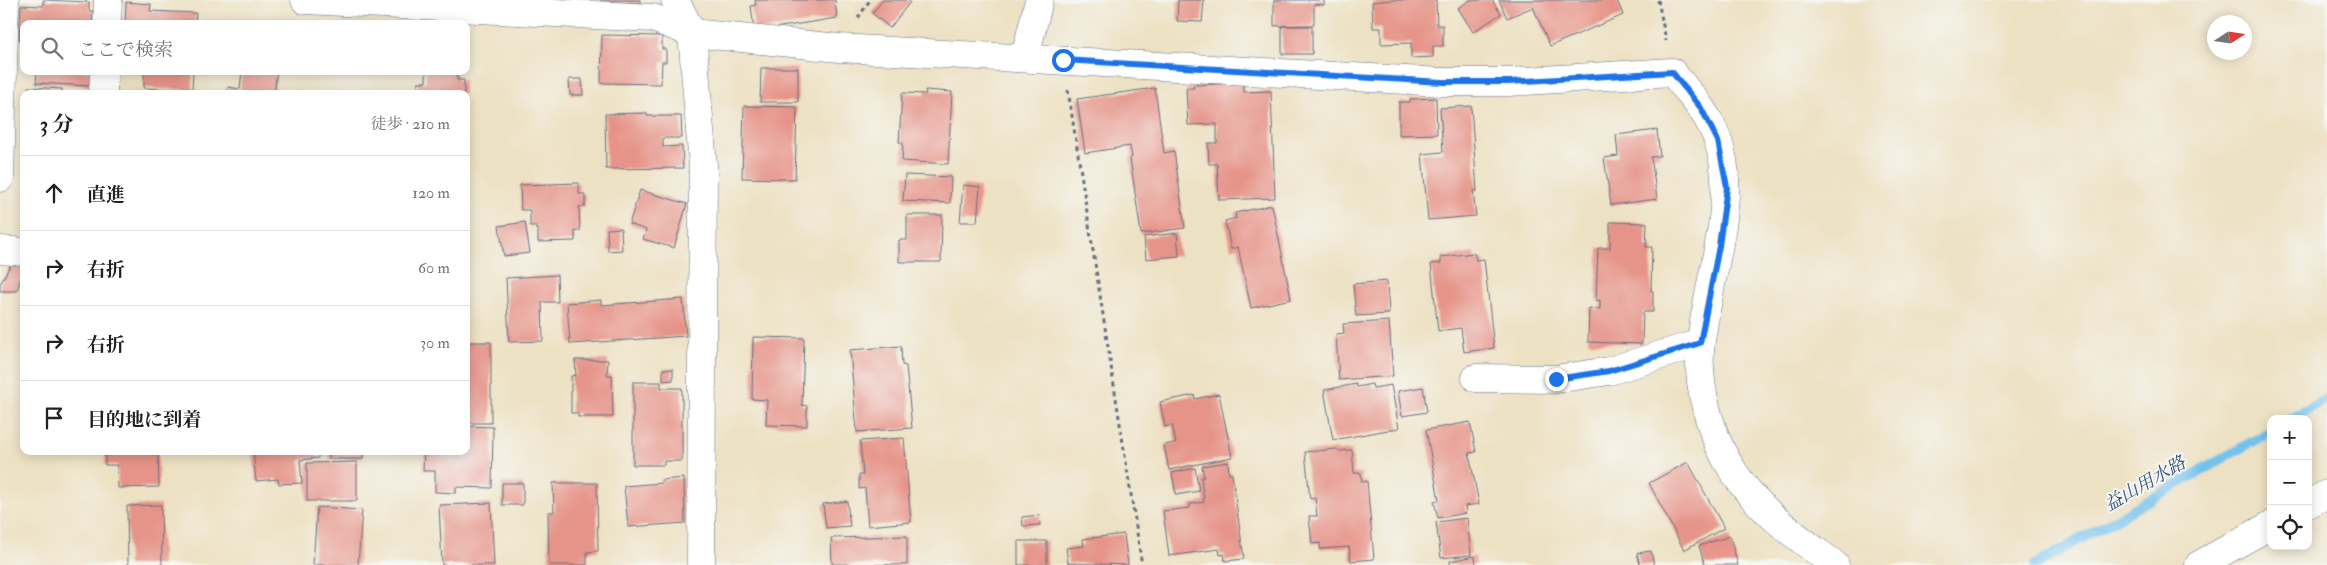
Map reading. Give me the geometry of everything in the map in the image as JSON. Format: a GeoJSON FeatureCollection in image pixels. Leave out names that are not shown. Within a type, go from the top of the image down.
{"type":"FeatureCollection","features":[{"type":"Feature","properties":{"kind":"street"},"geometry":{"type":"LineString","coordinates":[[0,178],[5,0]]}},
{"type":"Feature","properties":{"kind":"street"},"geometry":{"type":"LineString","coordinates":[[107,20],[108,0]]}},
{"type":"Feature","properties":{"kind":"street"},"geometry":{"type":"LineString","coordinates":[[305,0],[653,18],[692,34],[839,48],[1442,82],[1509,82],[1672,72],[1701,108],[1718,141],[1727,187],[1719,246],[1700,343],[1702,390],[1714,433],[1735,474],[1768,514],[1835,565]]}},
{"type":"Feature","properties":{"kind":"street"},"geometry":{"type":"LineString","coordinates":[[675,0],[692,34],[703,166],[702,565]]}},
{"type":"Feature","properties":{"kind":"street"},"geometry":{"type":"LineString","coordinates":[[1025,57],[1039,0]]}},
{"type":"Feature","properties":{"kind":"street"},"geometry":{"type":"LineString","coordinates":[[103,90],[104,75]]}},
{"type":"Feature","properties":{"kind":"street"},"geometry":{"type":"LineString","coordinates":[[0,250],[20,252]]}},
{"type":"Feature","properties":{"kind":"street"},"geometry":{"type":"LineString","coordinates":[[1476,378],[1556,379],[1609,371],[1700,343]]}},
{"type":"Feature","properties":{"kind":"street"},"geometry":{"type":"LineString","coordinates":[[2312,502],[2327,494]]}},
{"type":"Feature","properties":{"kind":"street"},"geometry":{"type":"LineString","coordinates":[[2199,565],[2267,527]]}},
{"type":"Feature","properties":{"kind":"path"},"geometry":{"type":"LineString","coordinates":[[1658,0],[1672,72]]}},
{"type":"Feature","properties":{"kind":"path"},"geometry":{"type":"LineString","coordinates":[[1063,60],[1142,565]]}},
{"type":"Feature","properties":{"kind":"building"},"geometry":{"type":"Polygon","coordinates":[[[43,0],[89,2],[89,11],[93,11],[92,20],[20,20],[21,5],[43,6],[43,0]]]}},
{"type":"Feature","properties":{"kind":"building"},"geometry":{"type":"Polygon","coordinates":[[[601,0],[640,0],[640,3],[601,2],[601,0]]]}},
{"type":"Feature","properties":{"kind":"building"},"geometry":{"type":"Polygon","coordinates":[[[755,0],[835,0],[837,18],[762,30],[754,29],[751,6],[756,5],[755,0]]]}},
{"type":"Feature","properties":{"kind":"building"},"geometry":{"type":"Polygon","coordinates":[[[883,0],[908,0],[910,2],[890,28],[872,13],[883,0]]]}},
{"type":"Feature","properties":{"kind":"building"},"geometry":{"type":"Polygon","coordinates":[[[1178,0],[1204,0],[1202,22],[1177,21],[1178,0]]]}},
{"type":"Feature","properties":{"kind":"building"},"geometry":{"type":"Polygon","coordinates":[[[1274,0],[1324,0],[1324,5],[1314,4],[1314,25],[1274,26],[1274,0]]]}},
{"type":"Feature","properties":{"kind":"building"},"geometry":{"type":"Polygon","coordinates":[[[1436,0],[1437,25],[1443,25],[1443,46],[1433,46],[1433,57],[1411,58],[1411,43],[1381,44],[1381,28],[1373,28],[1372,2],[1436,0]]]}},
{"type":"Feature","properties":{"kind":"building"},"geometry":{"type":"Polygon","coordinates":[[[1470,0],[1492,0],[1501,14],[1473,32],[1458,8],[1470,0]]]}},
{"type":"Feature","properties":{"kind":"building"},"geometry":{"type":"Polygon","coordinates":[[[1499,0],[1617,0],[1623,15],[1550,46],[1533,7],[1507,18],[1499,0]]]}},
{"type":"Feature","properties":{"kind":"building"},"geometry":{"type":"Polygon","coordinates":[[[126,2],[151,4],[150,11],[196,13],[195,20],[125,20],[126,2]]]}},
{"type":"Feature","properties":{"kind":"building"},"geometry":{"type":"Polygon","coordinates":[[[1282,26],[1312,26],[1312,54],[1282,54],[1282,26]]]}},
{"type":"Feature","properties":{"kind":"building"},"geometry":{"type":"Polygon","coordinates":[[[602,35],[662,36],[662,49],[666,49],[666,62],[662,62],[661,84],[601,83],[602,35]]]}},
{"type":"Feature","properties":{"kind":"building"},"geometry":{"type":"Polygon","coordinates":[[[761,68],[798,68],[798,102],[760,102],[761,68]]]}},
{"type":"Feature","properties":{"kind":"building"},"geometry":{"type":"Polygon","coordinates":[[[37,75],[90,75],[89,86],[36,83],[37,75]]]}},
{"type":"Feature","properties":{"kind":"building"},"geometry":{"type":"Polygon","coordinates":[[[144,75],[193,75],[192,90],[144,88],[144,75]]]}},
{"type":"Feature","properties":{"kind":"building"},"geometry":{"type":"Polygon","coordinates":[[[242,75],[276,75],[275,90],[228,90],[228,87],[240,89],[242,75]]]}},
{"type":"Feature","properties":{"kind":"building"},"geometry":{"type":"Polygon","coordinates":[[[426,75],[457,75],[457,80],[464,80],[464,90],[418,90],[418,82],[426,82],[426,75]]]}},
{"type":"Feature","properties":{"kind":"building"},"geometry":{"type":"Polygon","coordinates":[[[569,79],[582,79],[583,95],[570,95],[569,79]]]}},
{"type":"Feature","properties":{"kind":"building"},"geometry":{"type":"Polygon","coordinates":[[[1243,83],[1244,92],[1271,91],[1275,198],[1219,200],[1217,164],[1209,164],[1208,143],[1217,143],[1217,124],[1188,125],[1186,88],[1194,88],[1193,85],[1243,83]]]}},
{"type":"Feature","properties":{"kind":"building"},"geometry":{"type":"Polygon","coordinates":[[[28,87],[62,89],[62,90],[28,90],[28,87]]]}},
{"type":"Feature","properties":{"kind":"building"},"geometry":{"type":"Polygon","coordinates":[[[1155,88],[1164,153],[1174,151],[1185,228],[1141,234],[1130,146],[1085,153],[1077,99],[1155,88]]]}},
{"type":"Feature","properties":{"kind":"building"},"geometry":{"type":"Polygon","coordinates":[[[925,90],[952,92],[948,164],[902,161],[903,143],[899,142],[902,93],[926,94],[925,90]]]}},
{"type":"Feature","properties":{"kind":"building"},"geometry":{"type":"Polygon","coordinates":[[[1436,98],[1437,134],[1399,135],[1399,102],[1410,102],[1410,99],[1436,98]]]}},
{"type":"Feature","properties":{"kind":"building"},"geometry":{"type":"Polygon","coordinates":[[[744,106],[797,107],[795,179],[742,178],[744,106]]]}},
{"type":"Feature","properties":{"kind":"building"},"geometry":{"type":"Polygon","coordinates":[[[1471,106],[1477,191],[1473,191],[1476,216],[1428,220],[1422,154],[1443,152],[1440,108],[1471,106]]]}},
{"type":"Feature","properties":{"kind":"building"},"geometry":{"type":"Polygon","coordinates":[[[647,113],[647,116],[681,116],[682,138],[663,138],[663,147],[682,146],[683,168],[606,169],[605,114],[647,113]]]}},
{"type":"Feature","properties":{"kind":"building"},"geometry":{"type":"Polygon","coordinates":[[[1657,130],[1660,156],[1651,157],[1657,199],[1611,205],[1604,158],[1618,156],[1616,135],[1657,130]]]}},
{"type":"Feature","properties":{"kind":"building"},"geometry":{"type":"Polygon","coordinates":[[[905,175],[951,177],[950,203],[903,201],[905,175]]]}},
{"type":"Feature","properties":{"kind":"building"},"geometry":{"type":"Polygon","coordinates":[[[579,183],[579,194],[585,194],[585,206],[579,207],[580,231],[575,231],[575,241],[538,242],[536,226],[530,226],[530,210],[521,210],[520,185],[579,183]]]}},
{"type":"Feature","properties":{"kind":"building"},"geometry":{"type":"Polygon","coordinates":[[[963,185],[980,187],[977,222],[960,222],[963,185]]]}},
{"type":"Feature","properties":{"kind":"building"},"geometry":{"type":"Polygon","coordinates":[[[640,190],[687,204],[674,248],[643,239],[646,230],[629,224],[640,190]]]}},
{"type":"Feature","properties":{"kind":"building"},"geometry":{"type":"Polygon","coordinates":[[[1272,205],[1291,299],[1251,308],[1238,247],[1231,249],[1225,221],[1236,218],[1235,213],[1272,205]]]}},
{"type":"Feature","properties":{"kind":"building"},"geometry":{"type":"Polygon","coordinates":[[[907,215],[942,215],[941,262],[899,262],[899,240],[907,240],[907,215]]]}},
{"type":"Feature","properties":{"kind":"building"},"geometry":{"type":"Polygon","coordinates":[[[525,222],[530,253],[504,256],[499,226],[525,222]]]}},
{"type":"Feature","properties":{"kind":"building"},"geometry":{"type":"Polygon","coordinates":[[[1610,222],[1647,223],[1646,247],[1652,247],[1651,291],[1653,291],[1653,312],[1643,312],[1642,344],[1588,342],[1589,308],[1600,309],[1600,300],[1596,301],[1598,248],[1610,248],[1610,222]]]}},
{"type":"Feature","properties":{"kind":"building"},"geometry":{"type":"Polygon","coordinates":[[[621,228],[622,250],[608,251],[607,229],[621,228]]]}},
{"type":"Feature","properties":{"kind":"building"},"geometry":{"type":"Polygon","coordinates":[[[1177,233],[1179,256],[1146,259],[1144,237],[1177,233]]]}},
{"type":"Feature","properties":{"kind":"building"},"geometry":{"type":"Polygon","coordinates":[[[1474,253],[1476,260],[1484,259],[1494,348],[1464,352],[1461,328],[1438,331],[1431,264],[1441,263],[1441,257],[1474,253]]]}},
{"type":"Feature","properties":{"kind":"building"},"geometry":{"type":"Polygon","coordinates":[[[11,264],[20,265],[20,280],[17,291],[0,291],[0,284],[11,264]]]}},
{"type":"Feature","properties":{"kind":"building"},"geometry":{"type":"Polygon","coordinates":[[[557,275],[558,302],[542,302],[543,341],[509,342],[506,278],[557,275]]]}},
{"type":"Feature","properties":{"kind":"building"},"geometry":{"type":"Polygon","coordinates":[[[1387,281],[1389,314],[1356,316],[1353,284],[1387,281]]]}},
{"type":"Feature","properties":{"kind":"building"},"geometry":{"type":"Polygon","coordinates":[[[683,299],[686,336],[570,344],[567,303],[601,300],[601,305],[683,299]]]}},
{"type":"Feature","properties":{"kind":"building"},"geometry":{"type":"Polygon","coordinates":[[[1389,321],[1393,376],[1339,380],[1336,334],[1344,333],[1343,324],[1389,321]]]}},
{"type":"Feature","properties":{"kind":"building"},"geometry":{"type":"Polygon","coordinates":[[[753,337],[804,338],[802,405],[807,406],[807,426],[766,425],[767,400],[752,399],[753,337]]]}},
{"type":"Feature","properties":{"kind":"building"},"geometry":{"type":"Polygon","coordinates":[[[470,342],[491,342],[491,423],[470,423],[470,342]]]}},
{"type":"Feature","properties":{"kind":"building"},"geometry":{"type":"Polygon","coordinates":[[[901,346],[902,365],[906,366],[912,428],[857,432],[850,350],[901,346]]]}},
{"type":"Feature","properties":{"kind":"building"},"geometry":{"type":"Polygon","coordinates":[[[575,360],[608,360],[607,375],[612,375],[613,417],[578,417],[578,413],[571,413],[571,376],[576,375],[575,360]]]}},
{"type":"Feature","properties":{"kind":"building"},"geometry":{"type":"Polygon","coordinates":[[[663,369],[673,369],[673,380],[663,381],[663,369]]]}},
{"type":"Feature","properties":{"kind":"building"},"geometry":{"type":"Polygon","coordinates":[[[633,382],[661,382],[661,388],[682,388],[682,461],[664,461],[664,465],[633,465],[633,382]]]}},
{"type":"Feature","properties":{"kind":"building"},"geometry":{"type":"Polygon","coordinates":[[[1356,384],[1357,387],[1372,384],[1373,388],[1391,385],[1399,428],[1333,440],[1324,390],[1356,384]]]}},
{"type":"Feature","properties":{"kind":"building"},"geometry":{"type":"Polygon","coordinates":[[[1423,387],[1427,412],[1402,416],[1398,391],[1423,387]]]}},
{"type":"Feature","properties":{"kind":"building"},"geometry":{"type":"Polygon","coordinates":[[[1219,394],[1232,457],[1169,470],[1164,445],[1176,443],[1172,425],[1165,427],[1160,402],[1194,395],[1195,399],[1219,394]]]}},
{"type":"Feature","properties":{"kind":"building"},"geometry":{"type":"Polygon","coordinates":[[[1470,422],[1476,452],[1469,453],[1479,504],[1465,506],[1466,513],[1438,518],[1434,501],[1439,500],[1426,430],[1470,422]]]}},
{"type":"Feature","properties":{"kind":"building"},"geometry":{"type":"Polygon","coordinates":[[[470,426],[493,427],[492,488],[456,487],[456,493],[435,492],[435,471],[423,471],[424,455],[470,455],[470,426]]]}},
{"type":"Feature","properties":{"kind":"building"},"geometry":{"type":"Polygon","coordinates":[[[904,438],[911,522],[868,526],[865,488],[859,489],[859,475],[863,475],[860,441],[904,438]]]}},
{"type":"Feature","properties":{"kind":"building"},"geometry":{"type":"Polygon","coordinates":[[[1337,449],[1338,451],[1352,450],[1354,473],[1361,473],[1362,482],[1367,481],[1374,559],[1351,561],[1349,547],[1320,549],[1320,543],[1312,544],[1309,516],[1317,516],[1315,498],[1310,499],[1305,452],[1337,449]]]}},
{"type":"Feature","properties":{"kind":"building"},"geometry":{"type":"Polygon","coordinates":[[[105,455],[158,455],[159,487],[118,488],[117,465],[105,465],[105,455]]]}},
{"type":"Feature","properties":{"kind":"building"},"geometry":{"type":"Polygon","coordinates":[[[253,455],[318,455],[318,458],[300,460],[302,483],[279,484],[278,479],[256,481],[253,455]]]}},
{"type":"Feature","properties":{"kind":"building"},"geometry":{"type":"Polygon","coordinates":[[[329,455],[363,455],[363,459],[329,459],[329,455]]]}},
{"type":"Feature","properties":{"kind":"building"},"geometry":{"type":"Polygon","coordinates":[[[357,462],[357,501],[307,501],[307,463],[357,462]]]}},
{"type":"Feature","properties":{"kind":"building"},"geometry":{"type":"Polygon","coordinates":[[[1228,462],[1229,474],[1232,474],[1244,559],[1225,561],[1224,554],[1220,555],[1219,549],[1169,556],[1163,511],[1190,508],[1190,504],[1204,502],[1201,477],[1204,477],[1202,466],[1228,462]]]}},
{"type":"Feature","properties":{"kind":"building"},"geometry":{"type":"Polygon","coordinates":[[[1688,462],[1724,528],[1684,550],[1649,483],[1688,462]]]}},
{"type":"Feature","properties":{"kind":"building"},"geometry":{"type":"Polygon","coordinates":[[[1195,468],[1199,491],[1176,495],[1172,473],[1195,468]]]}},
{"type":"Feature","properties":{"kind":"building"},"geometry":{"type":"Polygon","coordinates":[[[684,478],[685,523],[628,527],[624,486],[662,483],[661,480],[684,478]]]}},
{"type":"Feature","properties":{"kind":"building"},"geometry":{"type":"Polygon","coordinates":[[[502,483],[523,483],[523,505],[502,505],[502,483]]]}},
{"type":"Feature","properties":{"kind":"building"},"geometry":{"type":"Polygon","coordinates":[[[553,483],[597,483],[598,551],[587,552],[587,565],[549,565],[548,512],[554,512],[553,483]]]}},
{"type":"Feature","properties":{"kind":"building"},"geometry":{"type":"Polygon","coordinates":[[[847,501],[850,526],[826,528],[823,504],[847,501]]]}},
{"type":"Feature","properties":{"kind":"building"},"geometry":{"type":"Polygon","coordinates":[[[491,503],[494,565],[442,565],[439,505],[491,503]]]}},
{"type":"Feature","properties":{"kind":"building"},"geometry":{"type":"Polygon","coordinates":[[[161,505],[162,565],[128,565],[127,506],[161,505]]]}},
{"type":"Feature","properties":{"kind":"building"},"geometry":{"type":"Polygon","coordinates":[[[317,507],[362,510],[358,565],[313,565],[317,507]]]}},
{"type":"Feature","properties":{"kind":"building"},"geometry":{"type":"Polygon","coordinates":[[[1039,515],[1040,525],[1023,526],[1022,517],[1039,515]]]}},
{"type":"Feature","properties":{"kind":"building"},"geometry":{"type":"Polygon","coordinates":[[[1467,518],[1471,555],[1441,558],[1436,522],[1467,518]]]}},
{"type":"Feature","properties":{"kind":"building"},"geometry":{"type":"Polygon","coordinates":[[[1124,534],[1128,565],[1068,563],[1066,548],[1084,546],[1083,539],[1124,534]]]}},
{"type":"Feature","properties":{"kind":"building"},"geometry":{"type":"Polygon","coordinates":[[[907,536],[907,565],[832,564],[831,538],[907,536]]]}},
{"type":"Feature","properties":{"kind":"building"},"geometry":{"type":"Polygon","coordinates":[[[1730,536],[1738,565],[1705,565],[1699,546],[1730,536]]]}},
{"type":"Feature","properties":{"kind":"building"},"geometry":{"type":"Polygon","coordinates":[[[1018,541],[1047,541],[1047,565],[1018,565],[1018,541]]]}},
{"type":"Feature","properties":{"kind":"building"},"geometry":{"type":"Polygon","coordinates":[[[1651,551],[1654,565],[1640,565],[1637,553],[1651,551]]]}},
{"type":"Feature","properties":{"kind":"building"},"geometry":{"type":"Polygon","coordinates":[[[1475,556],[1476,565],[1450,565],[1450,561],[1475,556]]]}},
{"type":"Feature","properties":{"kind":"waterway","name":"益山用水路"},"geometry":{"type":"LineString","coordinates":[[2298,415],[2327,398]]}},
{"type":"Feature","properties":{"kind":"waterway","name":"益山用水路"},"geometry":{"type":"LineString","coordinates":[[2035,565],[2267,433]]}},
{"type":"Feature","properties":{"kind":"route"},"geometry":{"type":"LineString","coordinates":[[1063,60],[1442,82],[1509,82],[1672,72],[1701,108],[1718,141],[1727,187],[1719,246],[1700,343],[1609,371],[1556,379]]}}]}
